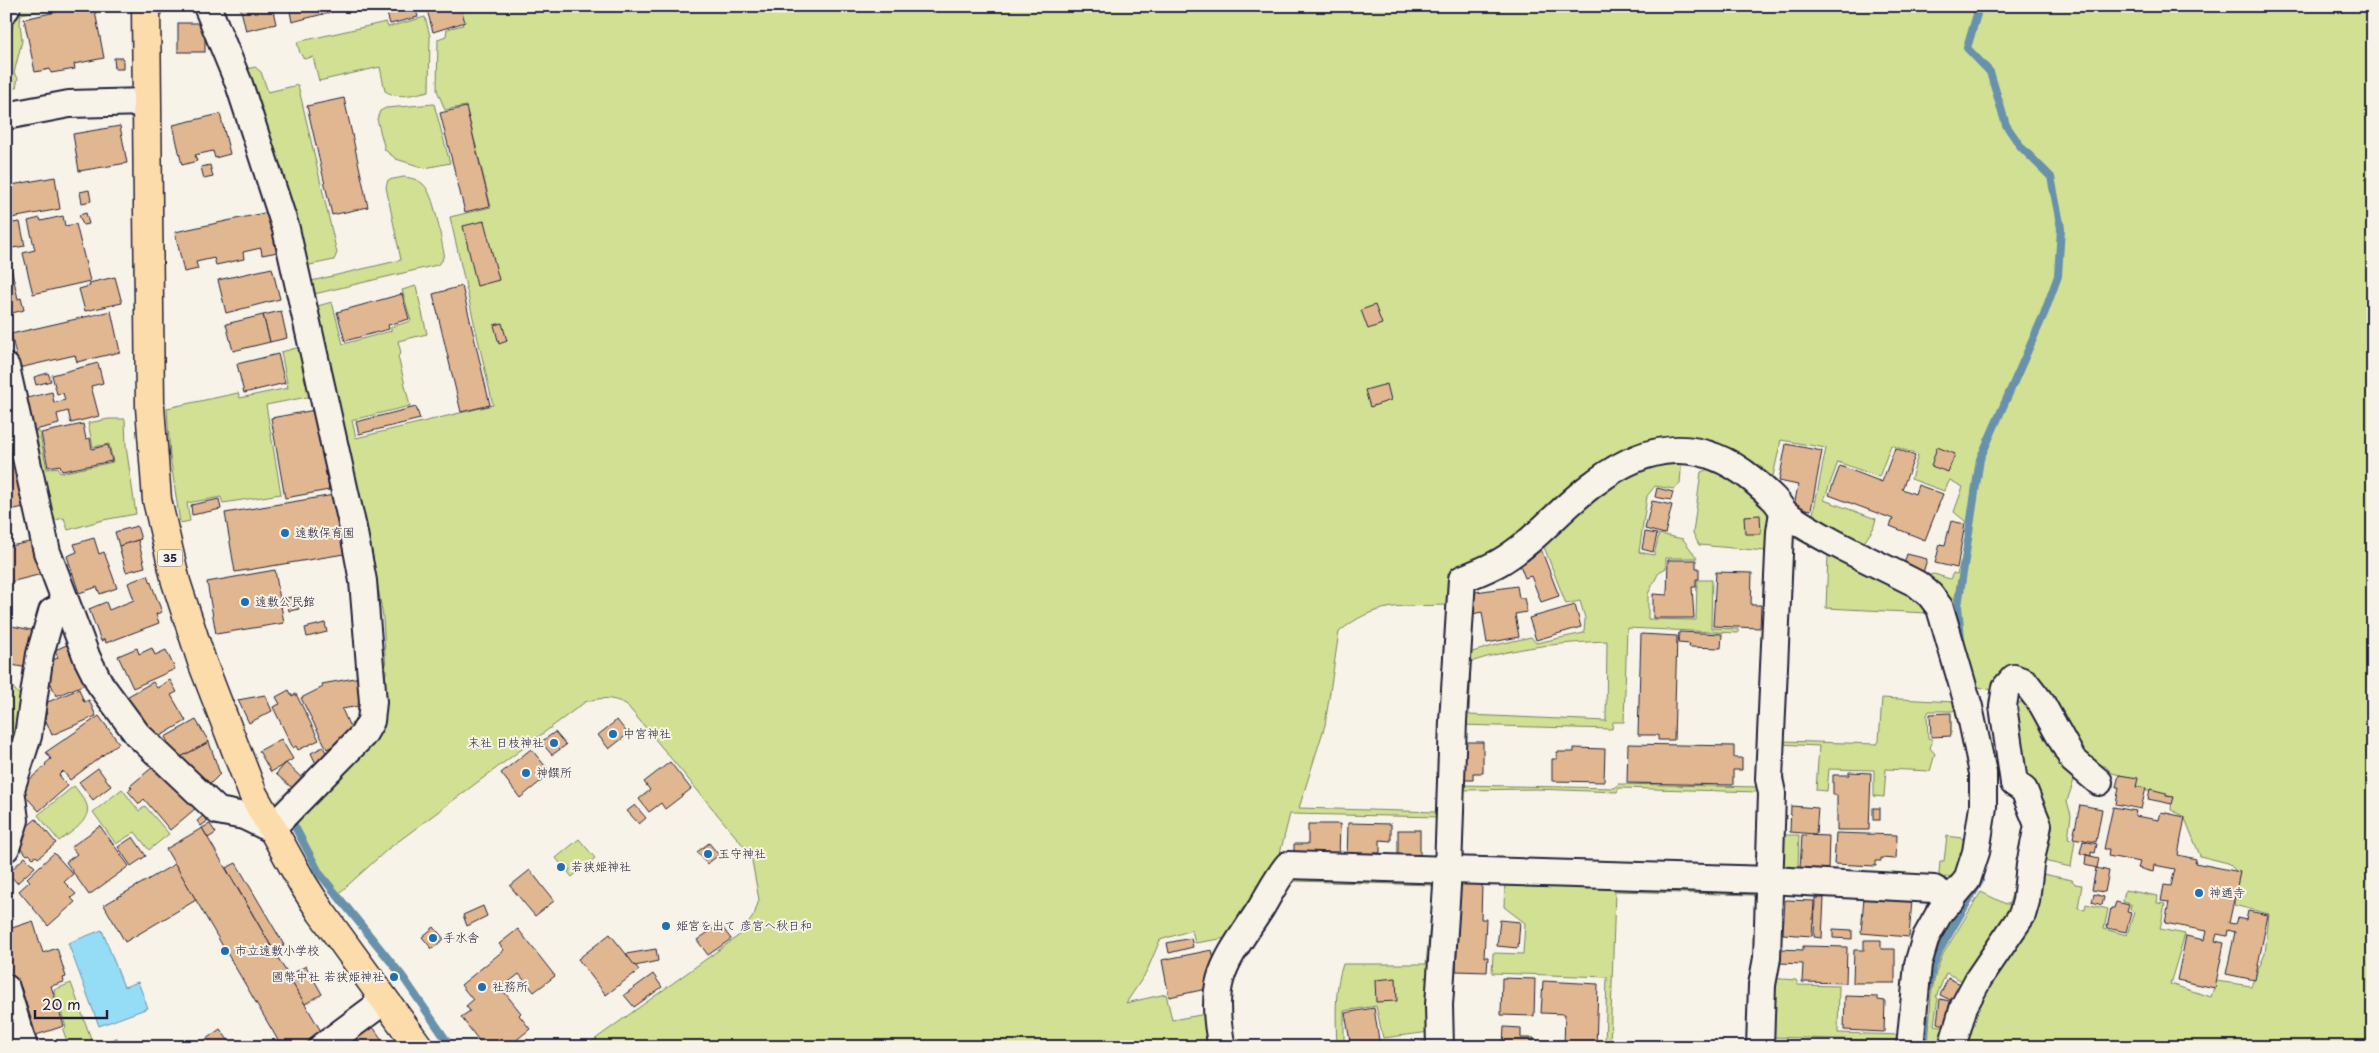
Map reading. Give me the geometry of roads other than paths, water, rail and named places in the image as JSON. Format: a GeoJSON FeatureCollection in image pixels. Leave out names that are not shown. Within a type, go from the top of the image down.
{"type":"FeatureCollection","features":[{"type":"Feature","properties":{"kind":"main road","name":"35"},"geometry":{"type":"LineString","coordinates":[[146,6],[150,408],[157,500],[176,582],[202,662],[253,794],[321,912],[419,1047]]}},
{"type":"Feature","properties":{"kind":"street"},"geometry":{"type":"LineString","coordinates":[[6,367],[42,532],[66,605],[100,684],[137,734],[218,811],[244,816],[272,829],[363,735],[371,721],[373,702],[370,644],[363,581],[356,546],[286,229],[238,84],[206,6]]}},
{"type":"Feature","properties":{"kind":"street"},"geometry":{"type":"LineString","coordinates":[[6,116],[69,104],[146,102]]}},
{"type":"Feature","properties":{"kind":"street"},"geometry":{"type":"LineString","coordinates":[[1440,1047],[1439,1006],[1448,871],[1453,721],[1462,579],[1500,563],[1529,541],[1596,481],[1628,463],[1656,451],[1670,448],[1692,450],[1729,462],[1776,501],[1783,512],[1815,532],[1917,584],[1930,595],[1940,608],[1969,707],[1983,773],[1998,787],[2024,790],[2038,825],[2022,915],[1979,978],[1964,1006],[1952,1047]]}},
{"type":"Feature","properties":{"kind":"street"},"geometry":{"type":"LineString","coordinates":[[1760,1047],[1762,984],[1767,958],[1772,793],[1769,779],[1780,532],[1783,512]]}},
{"type":"Feature","properties":{"kind":"street"},"geometry":{"type":"LineString","coordinates":[[6,848],[15,820],[11,789],[28,736],[40,654],[52,612],[66,605]]}},
{"type":"Feature","properties":{"kind":"street"},"geometry":{"type":"LineString","coordinates":[[1910,1047],[1918,964],[1926,936],[1940,912],[1967,880],[1998,787],[2003,706],[2006,687],[2014,678],[2026,682],[2042,704],[2073,760],[2099,782]]}},
{"type":"Feature","properties":{"kind":"street"},"geometry":{"type":"LineString","coordinates":[[1222,1047],[1217,1013],[1216,987],[1230,952],[1288,865],[1770,880],[1934,889],[1952,900]]}},
{"type":"Feature","properties":{"kind":"street"},"geometry":{"type":"LineString","coordinates":[[6,988],[24,1047]]}},
{"type":"Feature","properties":{"kind":"street"},"geometry":{"type":"LineString","coordinates":[[322,1047],[385,1000]]}},
{"type":"Feature","properties":{"kind":"water"},"geometry":{"type":"Polygon","coordinates":[[[102,930],[124,987],[138,982],[148,1008],[99,1026],[68,943],[102,930]]]}},
{"type":"Feature","properties":{"kind":"waterway"},"geometry":{"type":"LineString","coordinates":[[1961,638],[1958,606],[1980,459],[2044,314],[2058,276],[2061,228],[2051,177],[2021,147],[2006,125],[1990,72],[1967,48],[1977,14],[1976,6]]}},
{"type":"Feature","properties":{"kind":"waterway"},"geometry":{"type":"LineString","coordinates":[[294,825],[320,874],[403,977],[451,1047]]}},
{"type":"Feature","properties":{"kind":"waterway"},"geometry":{"type":"LineString","coordinates":[[1928,988],[1932,969],[1939,951],[1980,881]]}},
{"type":"Feature","properties":{"kind":"waterway"},"geometry":{"type":"LineString","coordinates":[[1924,1047],[1926,1017]]}},
{"type":"Feature","properties":{"kind":"place","name":"遠敷保育園"},"geometry":{"type":"Point","coordinates":[285,533]}},
{"type":"Feature","properties":{"kind":"place","name":"遠敷公民館"},"geometry":{"type":"Point","coordinates":[245,602]}},
{"type":"Feature","properties":{"kind":"place","name":"中宮神社"},"geometry":{"type":"Point","coordinates":[613,734]}},
{"type":"Feature","properties":{"kind":"place","name":"末社 日枝神社"},"geometry":{"type":"Point","coordinates":[554,743]}},
{"type":"Feature","properties":{"kind":"place","name":"神饌所"},"geometry":{"type":"Point","coordinates":[526,773]}},
{"type":"Feature","properties":{"kind":"place","name":"玉守神社"},"geometry":{"type":"Point","coordinates":[708,854]}},
{"type":"Feature","properties":{"kind":"place","name":"若狭姫神社"},"geometry":{"type":"Point","coordinates":[561,867]}},
{"type":"Feature","properties":{"kind":"place","name":"神通寺"},"geometry":{"type":"Point","coordinates":[2199,893]}},
{"type":"Feature","properties":{"kind":"place","name":"姫宮を出て 彦宮へ秋日和"},"geometry":{"type":"Point","coordinates":[666,926]}},
{"type":"Feature","properties":{"kind":"place","name":"手水舎"},"geometry":{"type":"Point","coordinates":[433,938]}},
{"type":"Feature","properties":{"kind":"place","name":"市立遠敷小学校"},"geometry":{"type":"Point","coordinates":[225,951]}},
{"type":"Feature","properties":{"kind":"place","name":"國幣中社 若狭姫神社"},"geometry":{"type":"Point","coordinates":[394,977]}},
{"type":"Feature","properties":{"kind":"place","name":"社務所"},"geometry":{"type":"Point","coordinates":[482,987]}}]}
